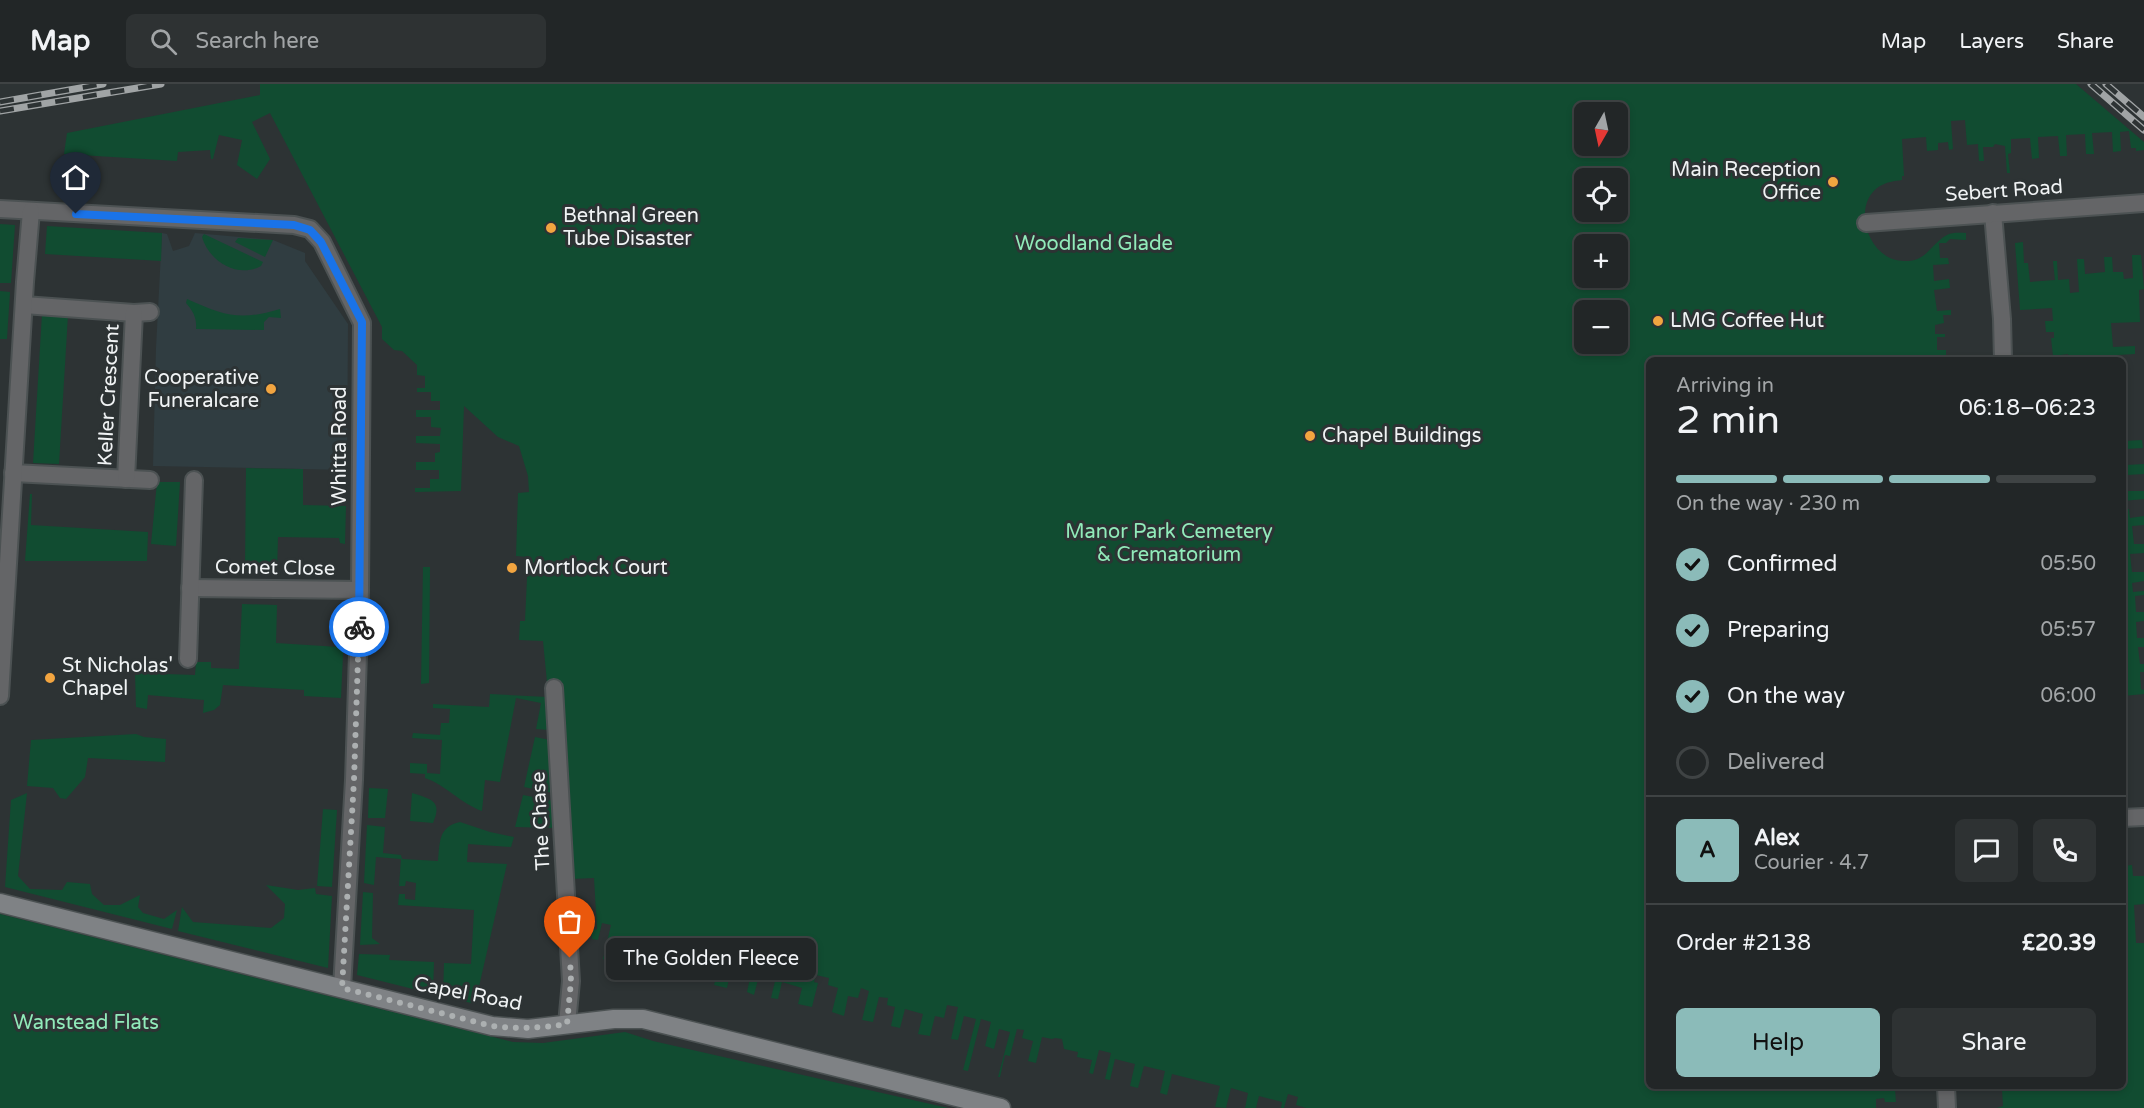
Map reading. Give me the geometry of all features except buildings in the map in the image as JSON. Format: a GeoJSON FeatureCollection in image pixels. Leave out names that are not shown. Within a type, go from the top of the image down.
{"type":"FeatureCollection","features":[{"type":"Feature","properties":{"kind":"street","name":"Sebert Road"},"geometry":{"type":"LineString","coordinates":[[1866,223],[2144,203]]}},
{"type":"Feature","properties":{"kind":"street","name":"Whitta Road"},"geometry":{"type":"LineString","coordinates":[[0,209],[294,225],[310,230],[321,242],[362,322],[360,590],[354,780],[342,988]]}},
{"type":"Feature","properties":{"kind":"street"},"geometry":{"type":"LineString","coordinates":[[0,696],[31,211]]}},
{"type":"Feature","properties":{"kind":"street"},"geometry":{"type":"LineString","coordinates":[[1994,213],[2003,357]]}},
{"type":"Feature","properties":{"kind":"street","name":"Keller Crescent"},"geometry":{"type":"LineString","coordinates":[[24,304],[142,312],[126,479]]}},
{"type":"Feature","properties":{"kind":"street","name":"Keller Crescent"},"geometry":{"type":"LineString","coordinates":[[13,473],[150,480]]}},
{"type":"Feature","properties":{"kind":"street","name":"Comet Close"},"geometry":{"type":"LineString","coordinates":[[188,659],[194,480]]}},
{"type":"Feature","properties":{"kind":"street","name":"Comet Close"},"geometry":{"type":"LineString","coordinates":[[189,588],[360,590]]}},
{"type":"Feature","properties":{"kind":"street","name":"The Chase"},"geometry":{"type":"LineString","coordinates":[[554,688],[571,981],[567,1024]]}},
{"type":"Feature","properties":{"kind":"street"},"geometry":{"type":"LineString","coordinates":[[2126,818],[2144,817]]}},
{"type":"Feature","properties":{"kind":"street","name":"Capel Road"},"geometry":{"type":"LineString","coordinates":[[0,903],[492,1026],[528,1029],[614,1019],[643,1019],[1001,1108]]}},
{"type":"Feature","properties":{"kind":"street"},"geometry":{"type":"LineString","coordinates":[[1946,1089],[1947,1108]]}},
{"type":"Feature","properties":{"kind":"shaded area"},"geometry":{"type":"Polygon","coordinates":[[[162,233],[167,234],[173,251],[189,246],[195,233],[273,240],[305,253],[305,261],[348,324],[347,470],[153,466],[162,233]]]}},
{"type":"Feature","properties":{"kind":"green space","name":"Manor Park Cemetery & Crematorium"},"geometry":{"type":"Polygon","coordinates":[[[260,84],[2076,84],[2144,142],[2144,150],[2136,151],[2136,148],[2131,148],[2129,131],[2120,132],[2121,151],[2113,152],[2112,132],[2092,133],[2094,154],[2086,154],[2085,134],[2066,135],[2067,156],[2060,156],[2058,136],[2038,137],[2039,158],[2032,159],[2030,138],[2011,139],[2011,153],[2008,154],[2010,173],[2007,173],[2005,146],[1995,144],[1993,147],[1983,147],[1984,161],[1979,161],[1978,144],[1967,145],[1965,120],[1951,121],[1953,149],[1949,150],[1948,142],[1938,143],[1938,150],[1927,151],[1926,137],[1902,139],[1904,176],[1902,180],[1880,186],[1871,194],[1866,204],[1866,227],[1870,238],[1886,256],[1906,261],[1921,257],[1947,235],[1966,233],[1966,240],[1950,239],[1946,243],[1939,243],[1940,258],[1948,258],[1949,264],[1933,265],[1934,281],[1949,279],[1950,288],[1934,290],[1937,311],[1951,310],[1951,315],[1943,315],[1944,323],[1935,325],[1935,334],[1945,334],[1945,337],[1937,337],[1937,350],[1946,350],[1946,356],[1955,357],[1646,357],[1646,1089],[1877,1089],[1877,1091],[1895,1089],[1896,1102],[1885,1102],[1884,1098],[1876,1099],[1876,1108],[1306,1108],[1296,1105],[1298,1097],[1288,1094],[1284,1108],[1281,1108],[1282,1102],[1259,1096],[1256,1108],[1245,1108],[1248,1093],[1231,1088],[1226,1108],[1215,1107],[1220,1086],[1172,1074],[1167,1095],[1160,1093],[1165,1071],[1144,1066],[1138,1088],[1130,1086],[1135,1064],[1115,1059],[1110,1080],[1105,1079],[1111,1053],[1099,1050],[1093,1074],[1089,1073],[1092,1060],[1077,1057],[1078,1052],[1064,1049],[1062,1039],[1042,1037],[1036,1063],[1028,1061],[1033,1041],[1022,1038],[1024,1030],[1017,1029],[1010,1056],[1005,1055],[1000,1077],[998,1077],[1010,1032],[999,1029],[994,1049],[985,1046],[991,1022],[981,1019],[968,1071],[963,1070],[976,1019],[964,1016],[958,1040],[951,1039],[958,1007],[947,1005],[944,1018],[935,1016],[930,1036],[918,1034],[923,1014],[905,1009],[900,1028],[891,1026],[895,1007],[887,1005],[888,998],[879,997],[873,1022],[862,1020],[869,991],[861,988],[858,998],[848,996],[844,1016],[832,1012],[838,988],[828,985],[829,978],[816,975],[814,982],[818,983],[812,1007],[798,1004],[802,988],[782,982],[778,999],[771,998],[776,977],[760,972],[754,995],[747,992],[750,978],[730,974],[727,988],[714,985],[718,971],[698,966],[694,980],[682,977],[685,961],[668,957],[664,972],[656,971],[662,946],[644,942],[638,967],[634,966],[639,941],[613,936],[607,960],[603,959],[611,925],[602,923],[598,940],[592,939],[591,930],[597,929],[594,878],[571,879],[563,683],[547,682],[543,641],[519,640],[520,621],[525,621],[528,557],[516,556],[518,493],[529,492],[528,476],[519,446],[498,437],[464,406],[461,491],[415,492],[415,488],[430,488],[430,479],[439,479],[439,470],[416,470],[416,462],[435,462],[435,453],[440,452],[440,444],[416,443],[416,436],[440,436],[441,428],[431,427],[431,417],[416,417],[416,410],[440,410],[440,401],[431,401],[431,392],[417,392],[417,388],[425,388],[425,376],[417,375],[417,365],[402,351],[394,350],[382,339],[382,327],[270,113],[252,122],[270,159],[257,179],[237,165],[242,140],[219,135],[213,159],[211,159],[210,150],[178,152],[177,161],[64,154],[67,133],[260,95],[260,84]]]}},
{"type":"Feature","properties":{"kind":"green space"},"geometry":{"type":"Polygon","coordinates":[[[0,224],[15,225],[11,283],[0,283],[0,224]]]}},
{"type":"Feature","properties":{"kind":"green space"},"geometry":{"type":"Polygon","coordinates":[[[47,226],[162,233],[161,261],[45,254],[47,226]]]}},
{"type":"Feature","properties":{"kind":"green space"},"geometry":{"type":"Polygon","coordinates":[[[204,234],[263,262],[261,266],[243,270],[225,265],[217,260],[206,246],[202,237],[204,234]]]}},
{"type":"Feature","properties":{"kind":"green space"},"geometry":{"type":"Polygon","coordinates":[[[238,238],[273,240],[265,257],[235,242],[238,238]]]}},
{"type":"Feature","properties":{"kind":"green space"},"geometry":{"type":"Polygon","coordinates":[[[2023,242],[2024,263],[2028,263],[2030,282],[2055,280],[2053,261],[2057,261],[2058,280],[2069,279],[2070,293],[2079,292],[2077,259],[2084,259],[2085,274],[2105,272],[2104,257],[2112,257],[2113,272],[2123,272],[2124,279],[2133,278],[2132,255],[2141,255],[2144,289],[2139,290],[2140,322],[2111,323],[2113,347],[2135,346],[2135,354],[2118,355],[2118,357],[2068,357],[2068,354],[2053,356],[2051,338],[2054,338],[2054,332],[2046,332],[2045,321],[2053,321],[2052,308],[2020,310],[2015,243],[2023,242]]]}},
{"type":"Feature","properties":{"kind":"green space"},"geometry":{"type":"Polygon","coordinates":[[[0,291],[10,292],[7,339],[0,339],[0,291]]]}},
{"type":"Feature","properties":{"kind":"green space"},"geometry":{"type":"Polygon","coordinates":[[[187,299],[233,315],[254,315],[280,309],[281,318],[269,317],[264,322],[264,330],[196,329],[195,318],[186,303],[187,299]]]}},
{"type":"Feature","properties":{"kind":"green space"},"geometry":{"type":"Polygon","coordinates":[[[42,314],[68,315],[59,464],[33,463],[42,314]]]}},
{"type":"Feature","properties":{"kind":"green space"},"geometry":{"type":"Polygon","coordinates":[[[2142,440],[2143,448],[2126,449],[2126,441],[2142,440]]]}},
{"type":"Feature","properties":{"kind":"green space"},"geometry":{"type":"Polygon","coordinates":[[[2144,464],[2144,474],[2127,475],[2128,491],[2144,491],[2144,499],[2126,501],[2126,465],[2144,464]]]}},
{"type":"Feature","properties":{"kind":"green space"},"geometry":{"type":"Polygon","coordinates":[[[246,468],[303,469],[303,505],[346,506],[345,544],[340,543],[339,538],[278,537],[277,573],[245,573],[246,468]]]}},
{"type":"Feature","properties":{"kind":"green space"},"geometry":{"type":"Polygon","coordinates":[[[157,482],[180,482],[176,546],[151,544],[157,482]]]}},
{"type":"Feature","properties":{"kind":"green space"},"geometry":{"type":"Polygon","coordinates":[[[30,494],[32,494],[31,525],[148,532],[147,561],[25,561],[30,494]]]}},
{"type":"Feature","properties":{"kind":"green space"},"geometry":{"type":"Polygon","coordinates":[[[2126,509],[2129,509],[2130,518],[2144,516],[2144,525],[2132,526],[2134,544],[2144,544],[2144,553],[2130,554],[2132,572],[2144,572],[2144,581],[2132,583],[2133,592],[2144,591],[2144,595],[2135,596],[2136,612],[2144,612],[2144,621],[2136,622],[2137,638],[2144,638],[2144,647],[2138,647],[2140,664],[2144,664],[2144,672],[2140,672],[2141,689],[2144,690],[2144,694],[2126,696],[2126,509]]]}},
{"type":"Feature","properties":{"kind":"green space"},"geometry":{"type":"Polygon","coordinates":[[[423,567],[430,567],[429,683],[421,684],[423,567]]]}},
{"type":"Feature","properties":{"kind":"green space"},"geometry":{"type":"Polygon","coordinates":[[[242,604],[277,605],[276,643],[339,647],[340,633],[344,633],[341,698],[304,696],[304,690],[223,685],[220,705],[214,710],[203,713],[204,700],[148,695],[147,709],[136,707],[135,673],[195,675],[196,662],[211,662],[211,668],[239,669],[242,604]]]}},
{"type":"Feature","properties":{"kind":"green space"},"geometry":{"type":"Polygon","coordinates":[[[490,694],[547,697],[549,730],[536,729],[541,703],[516,698],[500,782],[485,780],[482,811],[425,778],[425,774],[410,773],[410,763],[427,764],[427,773],[440,774],[442,740],[412,738],[413,733],[440,735],[441,723],[449,723],[450,709],[433,708],[433,704],[489,707],[490,694]]]}},
{"type":"Feature","properties":{"kind":"green space"},"geometry":{"type":"Polygon","coordinates":[[[136,734],[166,739],[165,762],[88,758],[85,777],[66,799],[60,798],[53,788],[27,786],[31,740],[136,734]]]}},
{"type":"Feature","properties":{"kind":"green space"},"geometry":{"type":"Polygon","coordinates":[[[535,737],[550,740],[553,793],[524,787],[535,737]]]}},
{"type":"Feature","properties":{"kind":"green space"},"geometry":{"type":"Polygon","coordinates":[[[369,788],[388,789],[385,818],[368,818],[369,788]]]}},
{"type":"Feature","properties":{"kind":"green space"},"geometry":{"type":"Polygon","coordinates":[[[27,793],[18,876],[30,889],[62,890],[67,882],[90,884],[92,894],[104,905],[120,905],[140,895],[138,907],[143,913],[164,919],[177,910],[172,929],[5,887],[11,800],[27,793]]]}},
{"type":"Feature","properties":{"kind":"green space"},"geometry":{"type":"Polygon","coordinates":[[[412,793],[430,799],[436,805],[436,816],[433,823],[410,821],[412,793]]]}},
{"type":"Feature","properties":{"kind":"green space"},"geometry":{"type":"Polygon","coordinates":[[[523,795],[554,801],[556,828],[515,827],[523,795]]]}},
{"type":"Feature","properties":{"kind":"green space"},"geometry":{"type":"Polygon","coordinates":[[[323,809],[337,810],[332,887],[317,886],[323,809]]]}},
{"type":"Feature","properties":{"kind":"green space"},"geometry":{"type":"Polygon","coordinates":[[[460,822],[514,837],[511,847],[468,844],[467,862],[507,864],[475,1004],[443,996],[444,963],[471,964],[474,910],[398,905],[399,894],[405,894],[405,899],[415,900],[416,883],[406,881],[405,886],[399,886],[401,859],[376,857],[374,885],[364,883],[367,825],[385,827],[383,853],[401,855],[402,859],[438,861],[440,842],[444,832],[453,824],[460,822]]]}},
{"type":"Feature","properties":{"kind":"green space"},"geometry":{"type":"Polygon","coordinates":[[[2132,865],[2133,876],[2144,876],[2144,904],[2134,905],[2136,943],[2144,943],[2144,1108],[1997,1108],[2003,1106],[2002,1089],[2126,1089],[2126,866],[2132,865]]]}},
{"type":"Feature","properties":{"kind":"green space"},"geometry":{"type":"Polygon","coordinates":[[[266,885],[298,890],[315,888],[316,894],[332,896],[328,968],[178,931],[182,907],[193,922],[271,928],[284,918],[285,904],[266,885]]]}},
{"type":"Feature","properties":{"kind":"green space"},"geometry":{"type":"Polygon","coordinates":[[[363,892],[373,893],[372,938],[380,944],[360,945],[363,892]]]}},
{"type":"Feature","properties":{"kind":"green space","name":"Wanstead Flats"},"geometry":{"type":"Polygon","coordinates":[[[0,914],[513,1042],[543,1043],[625,1032],[653,1041],[948,1108],[0,1108],[0,914]]]}},
{"type":"Feature","properties":{"kind":"green space"},"geometry":{"type":"Polygon","coordinates":[[[359,954],[390,955],[389,960],[434,962],[433,994],[357,975],[359,954]]]}},
{"type":"Feature","properties":{"kind":"railway"},"geometry":{"type":"LineString","coordinates":[[0,102],[103,84]]}},
{"type":"Feature","properties":{"kind":"railway"},"geometry":{"type":"LineString","coordinates":[[0,111],[161,84]]}},
{"type":"Feature","properties":{"kind":"railway"},"geometry":{"type":"LineString","coordinates":[[2091,84],[2144,130]]}},
{"type":"Feature","properties":{"kind":"railway"},"geometry":{"type":"LineString","coordinates":[[2106,84],[2144,117]]}},
{"type":"Feature","properties":{"kind":"way so far"},"geometry":{"type":"LineString","coordinates":[[359,627],[354,780],[342,988],[492,1026],[539,1028],[567,1024],[571,981],[570,958]]}},
{"type":"Feature","properties":{"kind":"place","name":"Main Reception Office"},"geometry":{"type":"Point","coordinates":[1833,182]}},
{"type":"Feature","properties":{"kind":"place","name":"Bethnal Green Tube Disaster"},"geometry":{"type":"Point","coordinates":[551,228]}},
{"type":"Feature","properties":{"kind":"place","name":"LMG Coffee Hut"},"geometry":{"type":"Point","coordinates":[1658,321]}},
{"type":"Feature","properties":{"kind":"place","name":"Cooperative Funeralcare"},"geometry":{"type":"Point","coordinates":[271,389]}},
{"type":"Feature","properties":{"kind":"place","name":"Chapel Buildings"},"geometry":{"type":"Point","coordinates":[1310,436]}},
{"type":"Feature","properties":{"kind":"place","name":"Mortlock Court"},"geometry":{"type":"Point","coordinates":[512,568]}},
{"type":"Feature","properties":{"kind":"place","name":"St Nicholas' Chapel"},"geometry":{"type":"Point","coordinates":[50,678]}},
{"type":"Feature","properties":{"kind":"place","name":"The Golden Fleece"},"geometry":{"type":"Point","coordinates":[570,958]}},
{"type":"Feature","properties":{"kind":"route"},"geometry":{"type":"LineString","coordinates":[[76,214],[294,225],[310,230],[321,242],[362,322],[359,627]]}},
{"type":"Feature","properties":{"kind":"park label","name":"Woodland Glade"},"geometry":{"type":"Point","coordinates":[1094,244]}}]}
